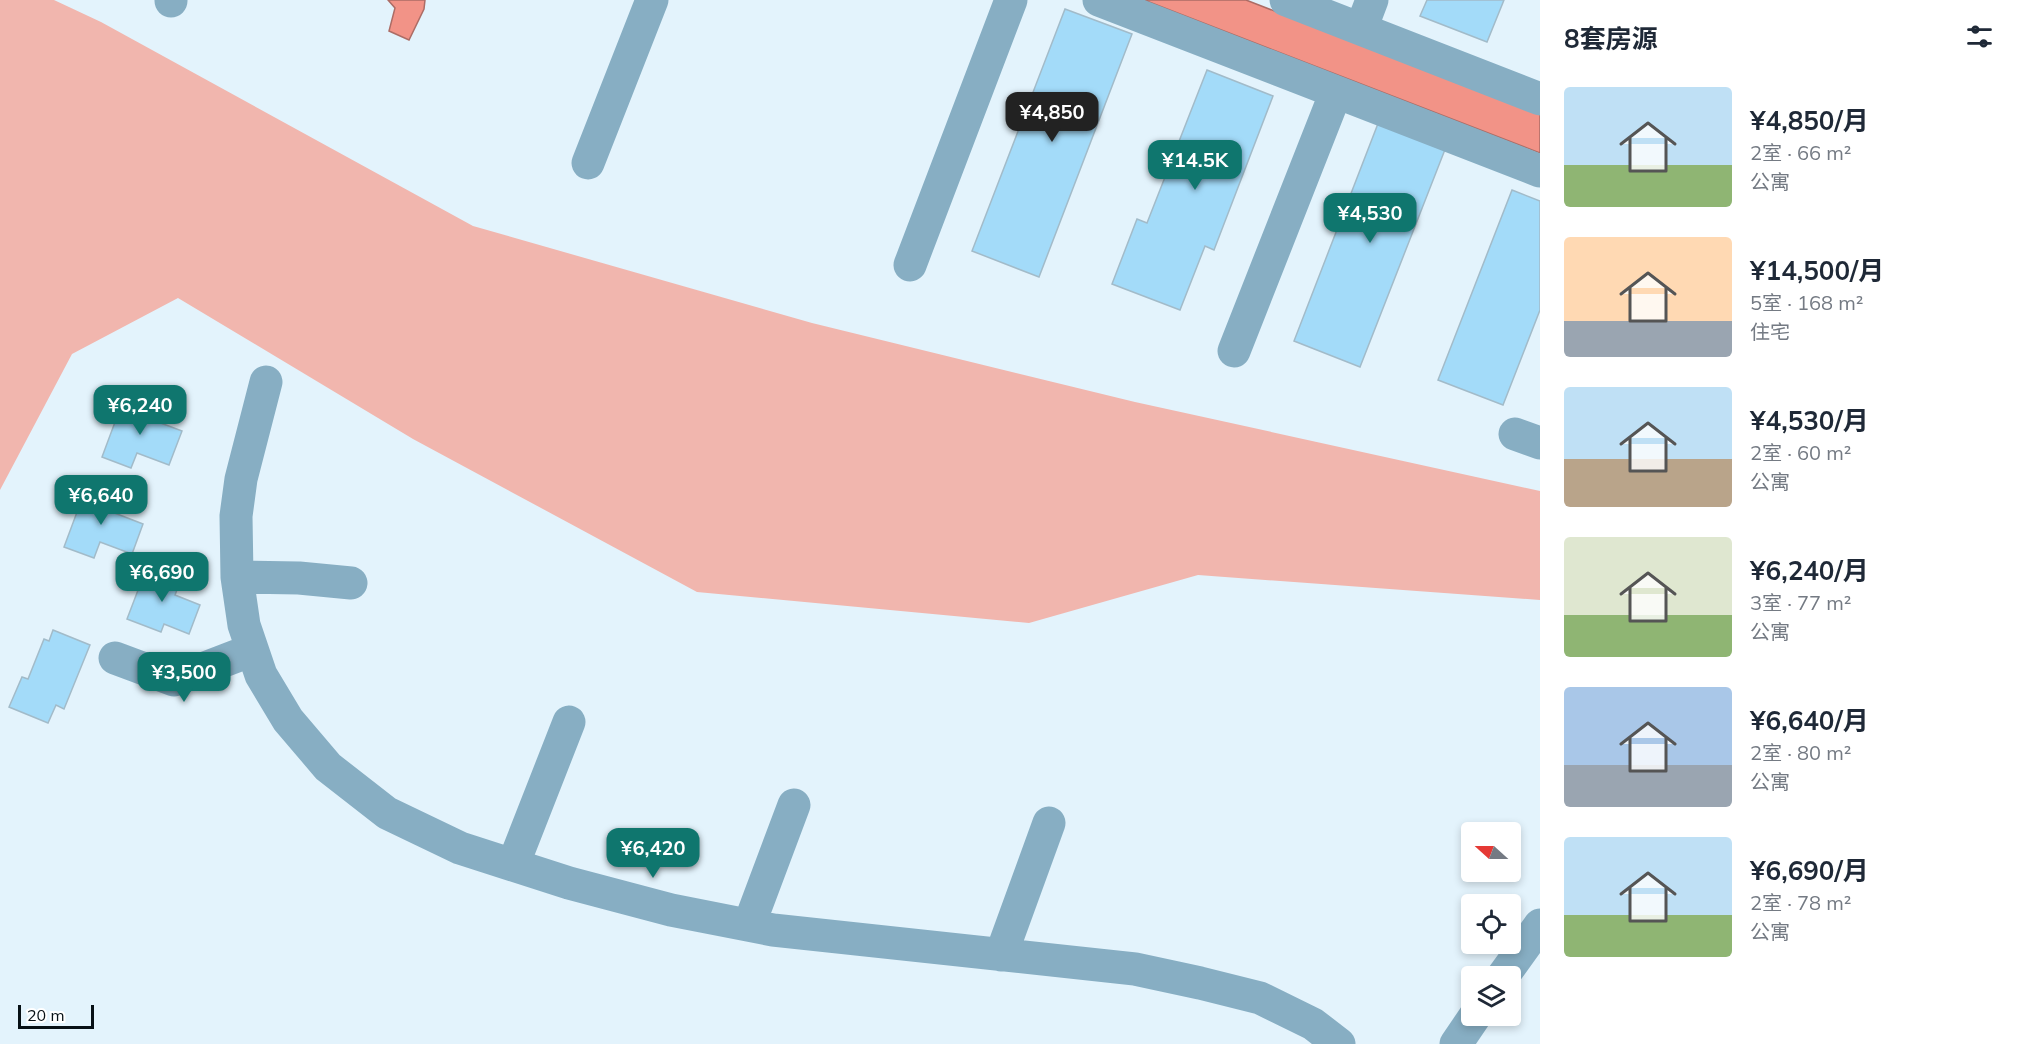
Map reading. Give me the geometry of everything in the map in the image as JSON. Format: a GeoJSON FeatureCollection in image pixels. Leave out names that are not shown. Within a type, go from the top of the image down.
{"type":"FeatureCollection","features":[{"type":"Feature","properties":{"kind":"street"},"geometry":{"type":"LineString","coordinates":[[588,163],[651,0]]}},
{"type":"Feature","properties":{"kind":"street"},"geometry":{"type":"LineString","coordinates":[[910,265],[1011,0]]}},
{"type":"Feature","properties":{"kind":"street"},"geometry":{"type":"LineString","coordinates":[[1099,0],[1540,171]]}},
{"type":"Feature","properties":{"kind":"street"},"geometry":{"type":"LineString","coordinates":[[1286,0],[1366,14],[1540,99]]}},
{"type":"Feature","properties":{"kind":"street"},"geometry":{"type":"LineString","coordinates":[[1234,351],[1336,92]]}},
{"type":"Feature","properties":{"kind":"street"},"geometry":{"type":"LineString","coordinates":[[266,382],[241,479],[236,516],[237,577],[244,625],[261,675],[288,720],[328,767],[387,813],[460,848],[569,883],[659,907],[773,930],[1135,969],[1260,998],[1313,1024],[1339,1044]]}},
{"type":"Feature","properties":{"kind":"street"},"geometry":{"type":"LineString","coordinates":[[237,577],[299,578],[351,583]]}},
{"type":"Feature","properties":{"kind":"street"},"geometry":{"type":"LineString","coordinates":[[115,658],[174,680],[252,650]]}},
{"type":"Feature","properties":{"kind":"street"},"geometry":{"type":"LineString","coordinates":[[513,865],[569,722]]}},
{"type":"Feature","properties":{"kind":"street"},"geometry":{"type":"LineString","coordinates":[[749,925],[794,805]]}},
{"type":"Feature","properties":{"kind":"street"},"geometry":{"type":"LineString","coordinates":[[1001,955],[1049,823]]}},
{"type":"Feature","properties":{"kind":"street"},"geometry":{"type":"LineString","coordinates":[[1510,966],[1540,925]]}},
{"type":"Feature","properties":{"kind":"street"},"geometry":{"type":"LineString","coordinates":[[1455,1044],[1468,1026]]}},
{"type":"Feature","properties":{"kind":"shaded area"},"geometry":{"type":"Polygon","coordinates":[[[0,0],[54,0],[101,22],[473,226],[812,323],[1135,402],[1540,491],[1540,600],[1198,575],[1029,623],[697,592],[413,439],[178,298],[72,354],[0,490],[0,0]]]}},
{"type":"Feature","properties":{"kind":"shaded area"},"geometry":{"type":"Polygon","coordinates":[[[388,0],[425,0],[424,9],[409,40],[389,31],[395,8],[388,0]]]}},
{"type":"Feature","properties":{"kind":"shaded area"},"geometry":{"type":"Polygon","coordinates":[[[1144,0],[1246,0],[1540,114],[1540,153],[1144,0]]]}},
{"type":"Feature","properties":{"kind":"building"},"geometry":{"type":"Polygon","coordinates":[[[1427,0],[1504,0],[1487,42],[1420,16],[1427,0]]]}},
{"type":"Feature","properties":{"kind":"building"},"geometry":{"type":"Polygon","coordinates":[[[1065,9],[1132,34],[1039,277],[972,251],[1065,9]]]}},
{"type":"Feature","properties":{"kind":"building"},"geometry":{"type":"Polygon","coordinates":[[[1207,70],[1273,96],[1214,250],[1205,246],[1180,310],[1112,284],[1137,219],[1147,223],[1207,70]]]}},
{"type":"Feature","properties":{"kind":"building"},"geometry":{"type":"Polygon","coordinates":[[[1379,121],[1446,147],[1360,367],[1294,341],[1379,121]]]}},
{"type":"Feature","properties":{"kind":"building"},"geometry":{"type":"Polygon","coordinates":[[[1512,190],[1540,201],[1540,310],[1503,405],[1438,380],[1512,190]]]}},
{"type":"Feature","properties":{"kind":"building"},"geometry":{"type":"Polygon","coordinates":[[[124,398],[154,409],[150,419],[182,431],[169,465],[137,453],[131,468],[102,457],[124,398]]]}},
{"type":"Feature","properties":{"kind":"building"},"geometry":{"type":"Polygon","coordinates":[[[86,488],[117,499],[112,512],[143,524],[132,554],[100,542],[94,558],[64,547],[86,488]]]}},
{"type":"Feature","properties":{"kind":"building"},"geometry":{"type":"Polygon","coordinates":[[[148,564],[182,577],[175,595],[200,605],[189,634],[164,624],[161,632],[127,619],[148,564]]]}},
{"type":"Feature","properties":{"kind":"building"},"geometry":{"type":"Polygon","coordinates":[[[53,630],[90,645],[64,709],[56,705],[48,723],[9,707],[22,677],[28,679],[44,639],[49,641],[53,630]]]}}]}
